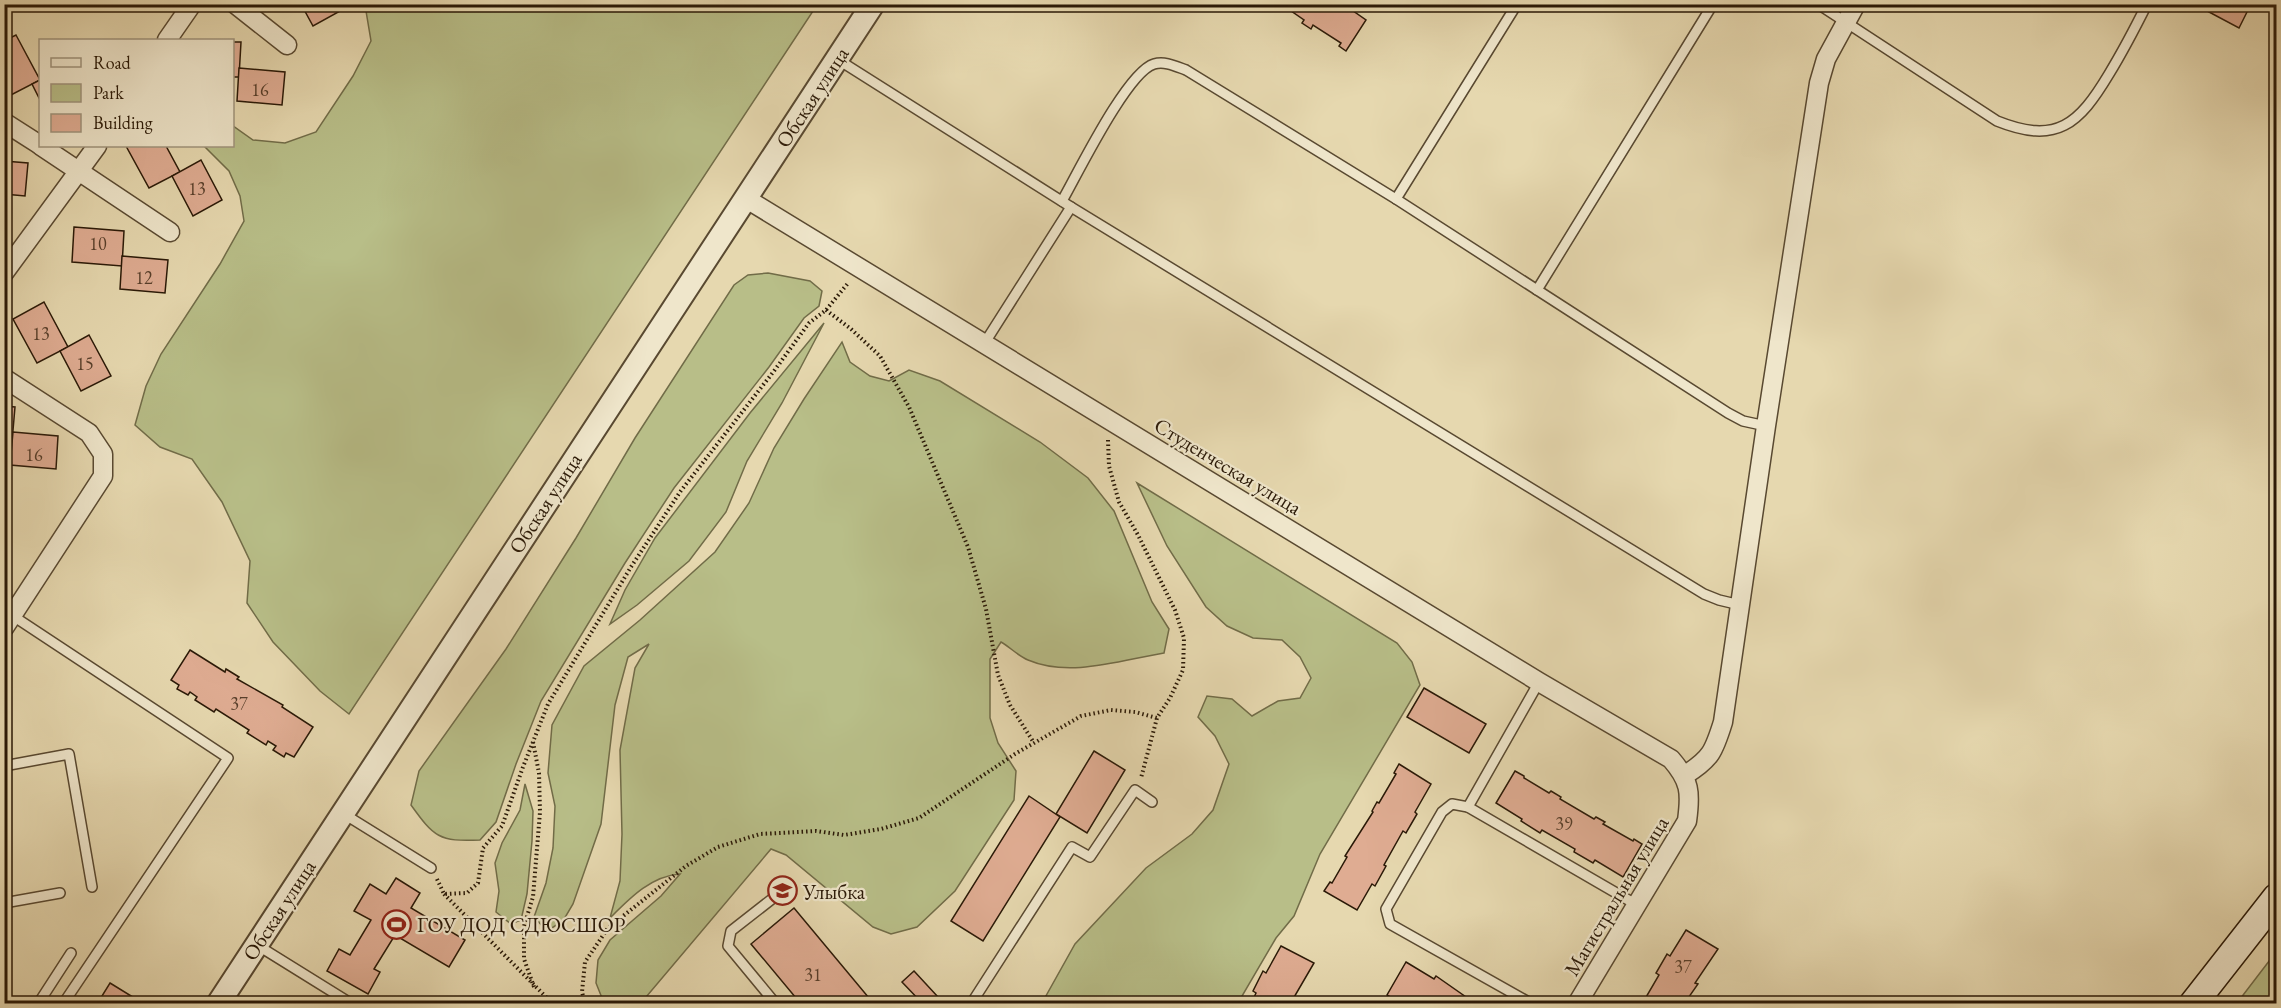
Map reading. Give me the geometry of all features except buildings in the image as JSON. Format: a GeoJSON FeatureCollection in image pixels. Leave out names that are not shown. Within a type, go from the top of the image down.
{"type":"FeatureCollection","features":[{"type":"Feature","properties":{"kind":"main road"},"geometry":{"type":"LineString","coordinates":[[2193,1004],[2277,898]]}},
{"type":"Feature","properties":{"kind":"street"},"geometry":{"type":"LineString","coordinates":[[168,39],[192,4]]}},
{"type":"Feature","properties":{"kind":"street"},"geometry":{"type":"LineString","coordinates":[[235,4],[287,45]]}},
{"type":"Feature","properties":{"kind":"street","name":"Обская улица"},"geometry":{"type":"LineString","coordinates":[[218,1004],[873,4]]}},
{"type":"Feature","properties":{"kind":"street"},"geometry":{"type":"LineString","coordinates":[[1684,775],[1704,763],[1716,745],[1723,722],[1819,83],[1826,59],[1856,4]]}},
{"type":"Feature","properties":{"kind":"street"},"geometry":{"type":"LineString","coordinates":[[4,122],[39,144]]}},
{"type":"Feature","properties":{"kind":"street"},"geometry":{"type":"LineString","coordinates":[[44,147],[170,232]]}},
{"type":"Feature","properties":{"kind":"street"},"geometry":{"type":"LineString","coordinates":[[4,273],[96,147]]}},
{"type":"Feature","properties":{"kind":"street","name":"Студенческая улица"},"geometry":{"type":"LineString","coordinates":[[746,198],[1539,682],[1659,750],[1671,759],[1684,775]]}},
{"type":"Feature","properties":{"kind":"street"},"geometry":{"type":"LineString","coordinates":[[4,378],[89,433],[103,454],[103,476],[7,618]]}},
{"type":"Feature","properties":{"kind":"street","name":"Магистральная улица"},"geometry":{"type":"LineString","coordinates":[[1577,1004],[1687,821],[1690,799],[1684,775]]}},
{"type":"Feature","properties":{"kind":"lane"},"geometry":{"type":"LineString","coordinates":[[1396,199],[1517,4]]}},
{"type":"Feature","properties":{"kind":"lane"},"geometry":{"type":"LineString","coordinates":[[1537,290],[1713,4]]}},
{"type":"Feature","properties":{"kind":"lane"},"geometry":{"type":"LineString","coordinates":[[1818,4],[1997,121],[2019,130],[2039,131],[2057,128],[2079,117],[2092,103],[2147,4]]}},
{"type":"Feature","properties":{"kind":"lane"},"geometry":{"type":"LineString","coordinates":[[837,59],[1071,207],[1704,594],[1740,605]]}},
{"type":"Feature","properties":{"kind":"lane"},"geometry":{"type":"LineString","coordinates":[[1062,201],[1127,88],[1143,70],[1155,64],[1170,63],[1186,70],[1396,199],[1728,413],[1743,421],[1766,426]]}},
{"type":"Feature","properties":{"kind":"lane"},"geometry":{"type":"LineString","coordinates":[[984,344],[1071,207]]}},
{"type":"Feature","properties":{"kind":"lane"},"geometry":{"type":"LineString","coordinates":[[7,618],[228,758],[63,1004]]}},
{"type":"Feature","properties":{"kind":"lane"},"geometry":{"type":"LineString","coordinates":[[1468,807],[1539,682]]}},
{"type":"Feature","properties":{"kind":"lane"},"geometry":{"type":"LineString","coordinates":[[4,766],[69,754],[92,887]]}},
{"type":"Feature","properties":{"kind":"lane"},"geometry":{"type":"LineString","coordinates":[[971,1004],[1072,847],[1090,857],[1135,790],[1152,801]]}},
{"type":"Feature","properties":{"kind":"lane"},"geometry":{"type":"LineString","coordinates":[[1532,1004],[1390,924],[1386,909],[1442,812],[1452,804],[1468,807],[1637,905]]}},
{"type":"Feature","properties":{"kind":"lane"},"geometry":{"type":"LineString","coordinates":[[341,813],[431,868]]}},
{"type":"Feature","properties":{"kind":"lane"},"geometry":{"type":"LineString","coordinates":[[776,1004],[728,946],[731,931],[786,888]]}},
{"type":"Feature","properties":{"kind":"lane"},"geometry":{"type":"LineString","coordinates":[[4,903],[60,893]]}},
{"type":"Feature","properties":{"kind":"lane"},"geometry":{"type":"LineString","coordinates":[[257,945],[352,1004]]}},
{"type":"Feature","properties":{"kind":"lane"},"geometry":{"type":"LineString","coordinates":[[38,1004],[71,953]]}},
{"type":"Feature","properties":{"kind":"path"},"geometry":{"type":"LineString","coordinates":[[444,894],[466,894],[478,883],[483,848],[502,826],[548,704],[680,492],[809,323],[826,310],[860,268]]}},
{"type":"Feature","properties":{"kind":"path"},"geometry":{"type":"LineString","coordinates":[[826,310],[851,329],[879,356],[909,407],[968,547],[986,609],[998,675],[1010,705],[1034,743]]}},
{"type":"Feature","properties":{"kind":"path"},"geometry":{"type":"LineString","coordinates":[[1106,418],[1109,466],[1119,502],[1175,610],[1184,638],[1183,670],[1157,718],[1143,773],[1135,790]]}},
{"type":"Feature","properties":{"kind":"path"},"geometry":{"type":"LineString","coordinates":[[585,1004],[582,992],[585,962],[608,928],[686,866],[718,847],[760,834],[816,831],[844,835],[881,829],[919,818],[996,766],[1081,716],[1111,710],[1135,712],[1157,718]]}},
{"type":"Feature","properties":{"kind":"path"},"geometry":{"type":"LineString","coordinates":[[533,742],[538,773],[540,812],[533,897],[524,926],[524,959],[534,987]]}},
{"type":"Feature","properties":{"kind":"path"},"geometry":{"type":"LineString","coordinates":[[431,868],[444,894],[553,1004]]}},
{"type":"Feature","properties":{"kind":"green space"},"geometry":{"type":"Polygon","coordinates":[[[365,5],[817,5],[349,714],[320,691],[273,642],[247,603],[250,561],[222,502],[192,459],[160,447],[135,425],[146,386],[161,354],[220,264],[244,221],[240,196],[229,171],[205,147],[234,147],[234,127],[253,140],[285,143],[316,132],[353,76],[371,41],[365,5]]]}},
{"type":"Feature","properties":{"kind":"green space"},"geometry":{"type":"Polygon","coordinates":[[[768,273],[810,281],[822,291],[819,306],[804,318],[769,367],[674,488],[625,563],[541,701],[496,822],[480,840],[455,840],[432,831],[411,805],[419,771],[506,649],[576,538],[635,438],[734,285],[748,275],[768,273]]]}},
{"type":"Feature","properties":{"kind":"green space"},"geometry":{"type":"Polygon","coordinates":[[[824,323],[782,403],[747,461],[726,512],[689,561],[637,605],[610,624],[625,590],[655,538],[750,413],[824,323]]]}},
{"type":"Feature","properties":{"kind":"green space"},"geometry":{"type":"Polygon","coordinates":[[[842,342],[850,362],[870,376],[889,381],[909,370],[940,381],[1040,442],[1088,478],[1114,511],[1152,602],[1169,629],[1164,653],[1096,666],[1061,667],[1028,660],[1001,642],[990,659],[990,718],[998,743],[1016,771],[1014,800],[955,891],[917,927],[891,934],[873,927],[786,855],[771,849],[641,1003],[604,1003],[596,983],[598,960],[610,940],[661,896],[680,874],[660,879],[642,889],[610,918],[620,881],[622,834],[620,750],[635,668],[649,644],[628,657],[615,705],[601,824],[573,904],[563,921],[547,931],[534,917],[546,883],[553,848],[555,806],[548,773],[552,725],[584,666],[640,620],[715,552],[749,503],[774,448],[842,342]]]}},
{"type":"Feature","properties":{"kind":"green space"},"geometry":{"type":"Polygon","coordinates":[[[1137,483],[1397,643],[1412,662],[1420,685],[1320,854],[1294,916],[1276,938],[1238,1003],[1042,1003],[1075,944],[1146,868],[1192,834],[1213,810],[1229,764],[1215,736],[1198,717],[1207,696],[1232,699],[1252,716],[1278,701],[1300,698],[1311,678],[1300,657],[1282,640],[1253,638],[1227,626],[1206,607],[1167,546],[1137,483]]]}},
{"type":"Feature","properties":{"kind":"green space"},"geometry":{"type":"Polygon","coordinates":[[[525,784],[533,811],[527,894],[521,920],[511,924],[496,912],[499,891],[495,863],[502,843],[520,810],[525,784]]]}},
{"type":"Feature","properties":{"kind":"green space"},"geometry":{"type":"Polygon","coordinates":[[[2276,952],[2276,1003],[2237,1003],[2276,952]]]}},
{"type":"Feature","properties":{"kind":"place","name":"Улыбка"},"geometry":{"type":"Point","coordinates":[782,891]}},
{"type":"Feature","properties":{"kind":"place","name":"ГОУ ДОД СДЮСШОР"},"geometry":{"type":"Point","coordinates":[396,924]}}]}
